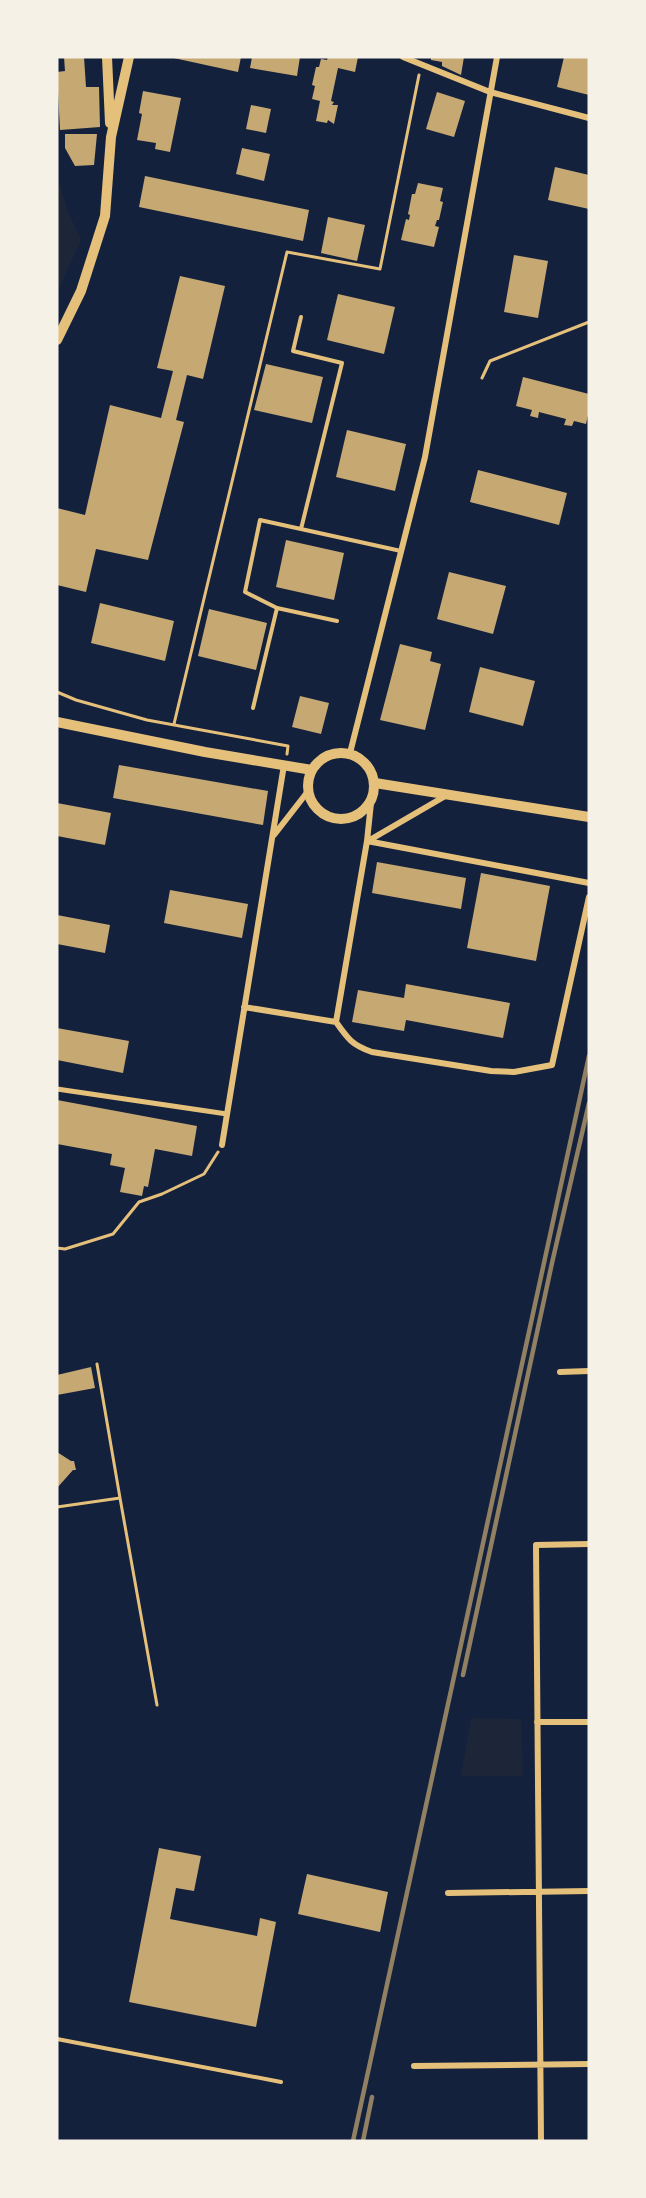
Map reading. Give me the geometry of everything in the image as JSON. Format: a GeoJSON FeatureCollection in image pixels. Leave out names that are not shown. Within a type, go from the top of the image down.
{"type":"FeatureCollection","features":[{"type":"Feature","properties":{"kind":"street"},"geometry":{"type":"LineString","coordinates":[[57,340],[81,291],[105,216],[111,137],[107,57]]}},
{"type":"Feature","properties":{"kind":"street"},"geometry":{"type":"LineString","coordinates":[[111,137],[129,57]]}},
{"type":"Feature","properties":{"kind":"street"},"geometry":{"type":"LineString","coordinates":[[403,57],[490,92],[589,118]]}},
{"type":"Feature","properties":{"kind":"street"},"geometry":{"type":"LineString","coordinates":[[419,65],[421,57]]}},
{"type":"Feature","properties":{"kind":"street"},"geometry":{"type":"LineString","coordinates":[[350,753],[425,457],[497,57]]}},
{"type":"Feature","properties":{"kind":"street"},"geometry":{"type":"LineString","coordinates":[[57,722],[206,752],[312,770]]}},
{"type":"Feature","properties":{"kind":"street"},"geometry":{"type":"LineString","coordinates":[[371,802],[359,814],[345,819],[328,817],[317,809],[310,797],[308,784],[312,770],[325,756],[339,752],[350,753],[364,760],[371,769],[375,783],[336,1022],[348,1040],[358,1046],[372,1052],[474,1070],[514,1072],[552,1065],[589,897]]}},
{"type":"Feature","properties":{"kind":"street"},"geometry":{"type":"LineString","coordinates":[[222,1145],[284,765]]}},
{"type":"Feature","properties":{"kind":"street"},"geometry":{"type":"LineString","coordinates":[[375,783],[589,817]]}},
{"type":"Feature","properties":{"kind":"street"},"geometry":{"type":"LineString","coordinates":[[273,836],[309,790]]}},
{"type":"Feature","properties":{"kind":"street"},"geometry":{"type":"LineString","coordinates":[[367,841],[448,794]]}},
{"type":"Feature","properties":{"kind":"street"},"geometry":{"type":"LineString","coordinates":[[367,841],[589,883]]}},
{"type":"Feature","properties":{"kind":"street"},"geometry":{"type":"LineString","coordinates":[[244,1007],[336,1022]]}},
{"type":"Feature","properties":{"kind":"street"},"geometry":{"type":"LineString","coordinates":[[57,1089],[227,1114]]}},
{"type":"Feature","properties":{"kind":"street"},"geometry":{"type":"LineString","coordinates":[[560,1372],[589,1371]]}},
{"type":"Feature","properties":{"kind":"street"},"geometry":{"type":"LineString","coordinates":[[540,2141],[536,1545],[589,1544]]}},
{"type":"Feature","properties":{"kind":"street"},"geometry":{"type":"LineString","coordinates":[[537,1722],[589,1722]]}},
{"type":"Feature","properties":{"kind":"street"},"geometry":{"type":"LineString","coordinates":[[448,1893],[589,1891]]}},
{"type":"Feature","properties":{"kind":"street"},"geometry":{"type":"LineString","coordinates":[[414,2066],[589,2064]]}},
{"type":"Feature","properties":{"kind":"lane"},"geometry":{"type":"LineString","coordinates":[[301,317],[293,351],[342,363],[301,529]]}},
{"type":"Feature","properties":{"kind":"lane"},"geometry":{"type":"LineString","coordinates":[[337,621],[277,608],[245,592],[260,520],[401,550]]}},
{"type":"Feature","properties":{"kind":"lane"},"geometry":{"type":"LineString","coordinates":[[253,708],[277,608]]}},
{"type":"Feature","properties":{"kind":"lane"},"geometry":{"type":"LineString","coordinates":[[57,2039],[281,2082]]}},
{"type":"Feature","properties":{"kind":"path"},"geometry":{"type":"LineString","coordinates":[[482,378],[489,360],[589,322]]}},
{"type":"Feature","properties":{"kind":"path"},"geometry":{"type":"LineString","coordinates":[[57,692],[76,700],[147,720],[288,746],[284,765]]}},
{"type":"Feature","properties":{"kind":"path"},"geometry":{"type":"LineString","coordinates":[[57,1248],[65,1249],[113,1234],[139,1202],[204,1174],[222,1145]]}},
{"type":"Feature","properties":{"kind":"path"},"geometry":{"type":"LineString","coordinates":[[97,1364],[157,1705]]}},
{"type":"Feature","properties":{"kind":"path"},"geometry":{"type":"LineString","coordinates":[[57,1507],[120,1497]]}},
{"type":"Feature","properties":{"kind":"shaded area"},"geometry":{"type":"Polygon","coordinates":[[[57,173],[67,209],[81,240],[57,293],[57,173]]]}},
{"type":"Feature","properties":{"kind":"shaded area"},"geometry":{"type":"Polygon","coordinates":[[[471,1718],[521,1719],[523,1776],[461,1776],[471,1718]]]}},
{"type":"Feature","properties":{"kind":"building"},"geometry":{"type":"Polygon","coordinates":[[[64,57],[84,57],[86,87],[99,87],[100,127],[60,130],[57,72],[65,71],[64,57]]]}},
{"type":"Feature","properties":{"kind":"building"},"geometry":{"type":"Polygon","coordinates":[[[169,57],[241,57],[238,72],[169,57]]]}},
{"type":"Feature","properties":{"kind":"building"},"geometry":{"type":"Polygon","coordinates":[[[252,57],[300,57],[297,76],[250,68],[252,57]]]}},
{"type":"Feature","properties":{"kind":"building"},"geometry":{"type":"Polygon","coordinates":[[[328,57],[358,57],[355,72],[338,68],[331,101],[334,102],[332,105],[338,105],[334,124],[328,120],[327,123],[316,121],[320,101],[312,99],[316,67],[319,67],[321,59],[327,60],[328,57]]]}},
{"type":"Feature","properties":{"kind":"building"},"geometry":{"type":"Polygon","coordinates":[[[431,57],[464,57],[461,75],[442,66],[442,62],[431,60],[431,57]]]}},
{"type":"Feature","properties":{"kind":"building"},"geometry":{"type":"Polygon","coordinates":[[[564,57],[589,57],[589,95],[557,87],[564,57]]]}},
{"type":"Feature","properties":{"kind":"building"},"geometry":{"type":"Polygon","coordinates":[[[143,91],[181,98],[170,152],[155,149],[156,143],[137,140],[142,114],[139,113],[143,91]]]}},
{"type":"Feature","properties":{"kind":"building"},"geometry":{"type":"Polygon","coordinates":[[[437,92],[465,101],[454,137],[426,129],[437,92]]]}},
{"type":"Feature","properties":{"kind":"building"},"geometry":{"type":"Polygon","coordinates":[[[251,105],[271,109],[266,133],[246,129],[251,105]]]}},
{"type":"Feature","properties":{"kind":"building"},"geometry":{"type":"Polygon","coordinates":[[[65,134],[97,134],[94,165],[75,166],[65,148],[65,134]]]}},
{"type":"Feature","properties":{"kind":"building"},"geometry":{"type":"Polygon","coordinates":[[[242,148],[270,154],[264,181],[236,174],[242,148]]]}},
{"type":"Feature","properties":{"kind":"building"},"geometry":{"type":"Polygon","coordinates":[[[555,167],[589,175],[589,209],[548,200],[555,167]]]}},
{"type":"Feature","properties":{"kind":"building"},"geometry":{"type":"Polygon","coordinates":[[[145,176],[309,210],[303,241],[139,207],[145,176]]]}},
{"type":"Feature","properties":{"kind":"building"},"geometry":{"type":"Polygon","coordinates":[[[418,183],[443,188],[440,201],[443,202],[439,220],[435,226],[439,227],[434,247],[401,240],[406,219],[409,220],[412,194],[415,194],[418,183]]]}},
{"type":"Feature","properties":{"kind":"building"},"geometry":{"type":"Polygon","coordinates":[[[328,217],[365,225],[357,261],[321,253],[328,217]]]}},
{"type":"Feature","properties":{"kind":"building"},"geometry":{"type":"Polygon","coordinates":[[[514,255],[548,261],[538,318],[504,312],[514,255]]]}},
{"type":"Feature","properties":{"kind":"building"},"geometry":{"type":"Polygon","coordinates":[[[180,276],[225,286],[203,379],[187,375],[176,420],[184,422],[148,560],[96,549],[86,592],[57,585],[57,508],[85,515],[110,405],[161,418],[173,371],[157,368],[180,276]]]}},
{"type":"Feature","properties":{"kind":"building"},"geometry":{"type":"Polygon","coordinates":[[[338,294],[395,307],[384,354],[327,340],[338,294]]]}},
{"type":"Feature","properties":{"kind":"building"},"geometry":{"type":"Polygon","coordinates":[[[266,364],[323,377],[312,423],[254,410],[266,364]]]}},
{"type":"Feature","properties":{"kind":"building"},"geometry":{"type":"Polygon","coordinates":[[[523,377],[589,394],[586,424],[574,421],[572,426],[564,425],[566,419],[539,412],[538,418],[530,416],[532,410],[516,406],[523,377]]]}},
{"type":"Feature","properties":{"kind":"building"},"geometry":{"type":"Polygon","coordinates":[[[347,430],[406,444],[395,491],[336,477],[347,430]]]}},
{"type":"Feature","properties":{"kind":"building"},"geometry":{"type":"Polygon","coordinates":[[[478,470],[567,493],[559,525],[470,502],[478,470]]]}},
{"type":"Feature","properties":{"kind":"building"},"geometry":{"type":"Polygon","coordinates":[[[286,540],[344,553],[334,600],[276,587],[286,540]]]}},
{"type":"Feature","properties":{"kind":"building"},"geometry":{"type":"Polygon","coordinates":[[[449,572],[506,586],[493,634],[437,619],[449,572]]]}},
{"type":"Feature","properties":{"kind":"building"},"geometry":{"type":"Polygon","coordinates":[[[100,603],[174,621],[165,661],[91,643],[100,603]]]}},
{"type":"Feature","properties":{"kind":"building"},"geometry":{"type":"Polygon","coordinates":[[[209,609],[267,623],[256,670],[198,656],[209,609]]]}},
{"type":"Feature","properties":{"kind":"building"},"geometry":{"type":"Polygon","coordinates":[[[400,644],[432,652],[430,661],[441,664],[425,730],[380,720],[400,644]]]}},
{"type":"Feature","properties":{"kind":"building"},"geometry":{"type":"Polygon","coordinates":[[[480,667],[535,681],[523,726],[469,712],[480,667]]]}},
{"type":"Feature","properties":{"kind":"building"},"geometry":{"type":"Polygon","coordinates":[[[300,696],[329,703],[321,734],[292,727],[300,696]]]}},
{"type":"Feature","properties":{"kind":"building"},"geometry":{"type":"Polygon","coordinates":[[[119,765],[268,791],[263,825],[113,798],[119,765]]]}},
{"type":"Feature","properties":{"kind":"building"},"geometry":{"type":"Polygon","coordinates":[[[57,803],[111,813],[105,845],[57,836],[57,803]]]}},
{"type":"Feature","properties":{"kind":"building"},"geometry":{"type":"Polygon","coordinates":[[[377,862],[466,878],[461,909],[372,893],[377,862]]]}},
{"type":"Feature","properties":{"kind":"building"},"geometry":{"type":"Polygon","coordinates":[[[481,873],[550,886],[536,961],[467,948],[481,873]]]}},
{"type":"Feature","properties":{"kind":"building"},"geometry":{"type":"Polygon","coordinates":[[[170,890],[248,904],[242,938],[164,923],[170,890]]]}},
{"type":"Feature","properties":{"kind":"building"},"geometry":{"type":"Polygon","coordinates":[[[57,915],[110,925],[105,953],[57,944],[57,915]]]}},
{"type":"Feature","properties":{"kind":"building"},"geometry":{"type":"Polygon","coordinates":[[[406,984],[510,1003],[503,1038],[406,1020],[404,1031],[352,1022],[358,990],[404,998],[406,984]]]}},
{"type":"Feature","properties":{"kind":"building"},"geometry":{"type":"Polygon","coordinates":[[[57,1028],[129,1041],[123,1073],[57,1060],[57,1028]]]}},
{"type":"Feature","properties":{"kind":"building"},"geometry":{"type":"Polygon","coordinates":[[[57,1100],[197,1126],[192,1156],[155,1149],[148,1187],[144,1186],[142,1196],[120,1192],[125,1168],[110,1165],[112,1154],[57,1144],[57,1100]]]}},
{"type":"Feature","properties":{"kind":"building"},"geometry":{"type":"Polygon","coordinates":[[[91,1367],[95,1388],[57,1395],[57,1375],[91,1367]]]}},
{"type":"Feature","properties":{"kind":"building"},"geometry":{"type":"Polygon","coordinates":[[[57,1452],[74,1461],[76,1470],[73,1470],[57,1488],[57,1452]]]}},
{"type":"Feature","properties":{"kind":"building"},"geometry":{"type":"Polygon","coordinates":[[[159,1848],[201,1856],[194,1891],[176,1888],[170,1919],[257,1936],[260,1918],[276,1922],[256,2027],[129,2002],[159,1848]]]}},
{"type":"Feature","properties":{"kind":"building"},"geometry":{"type":"Polygon","coordinates":[[[307,1874],[388,1892],[380,1932],[298,1914],[307,1874]]]}},
{"type":"Feature","properties":{"kind":"railway"},"geometry":{"type":"LineString","coordinates":[[353,2141],[589,1056]]}},
{"type":"Feature","properties":{"kind":"railway"},"geometry":{"type":"LineString","coordinates":[[463,1675],[589,1103]]}},
{"type":"Feature","properties":{"kind":"railway"},"geometry":{"type":"LineString","coordinates":[[363,2141],[372,2097]]}}]}
